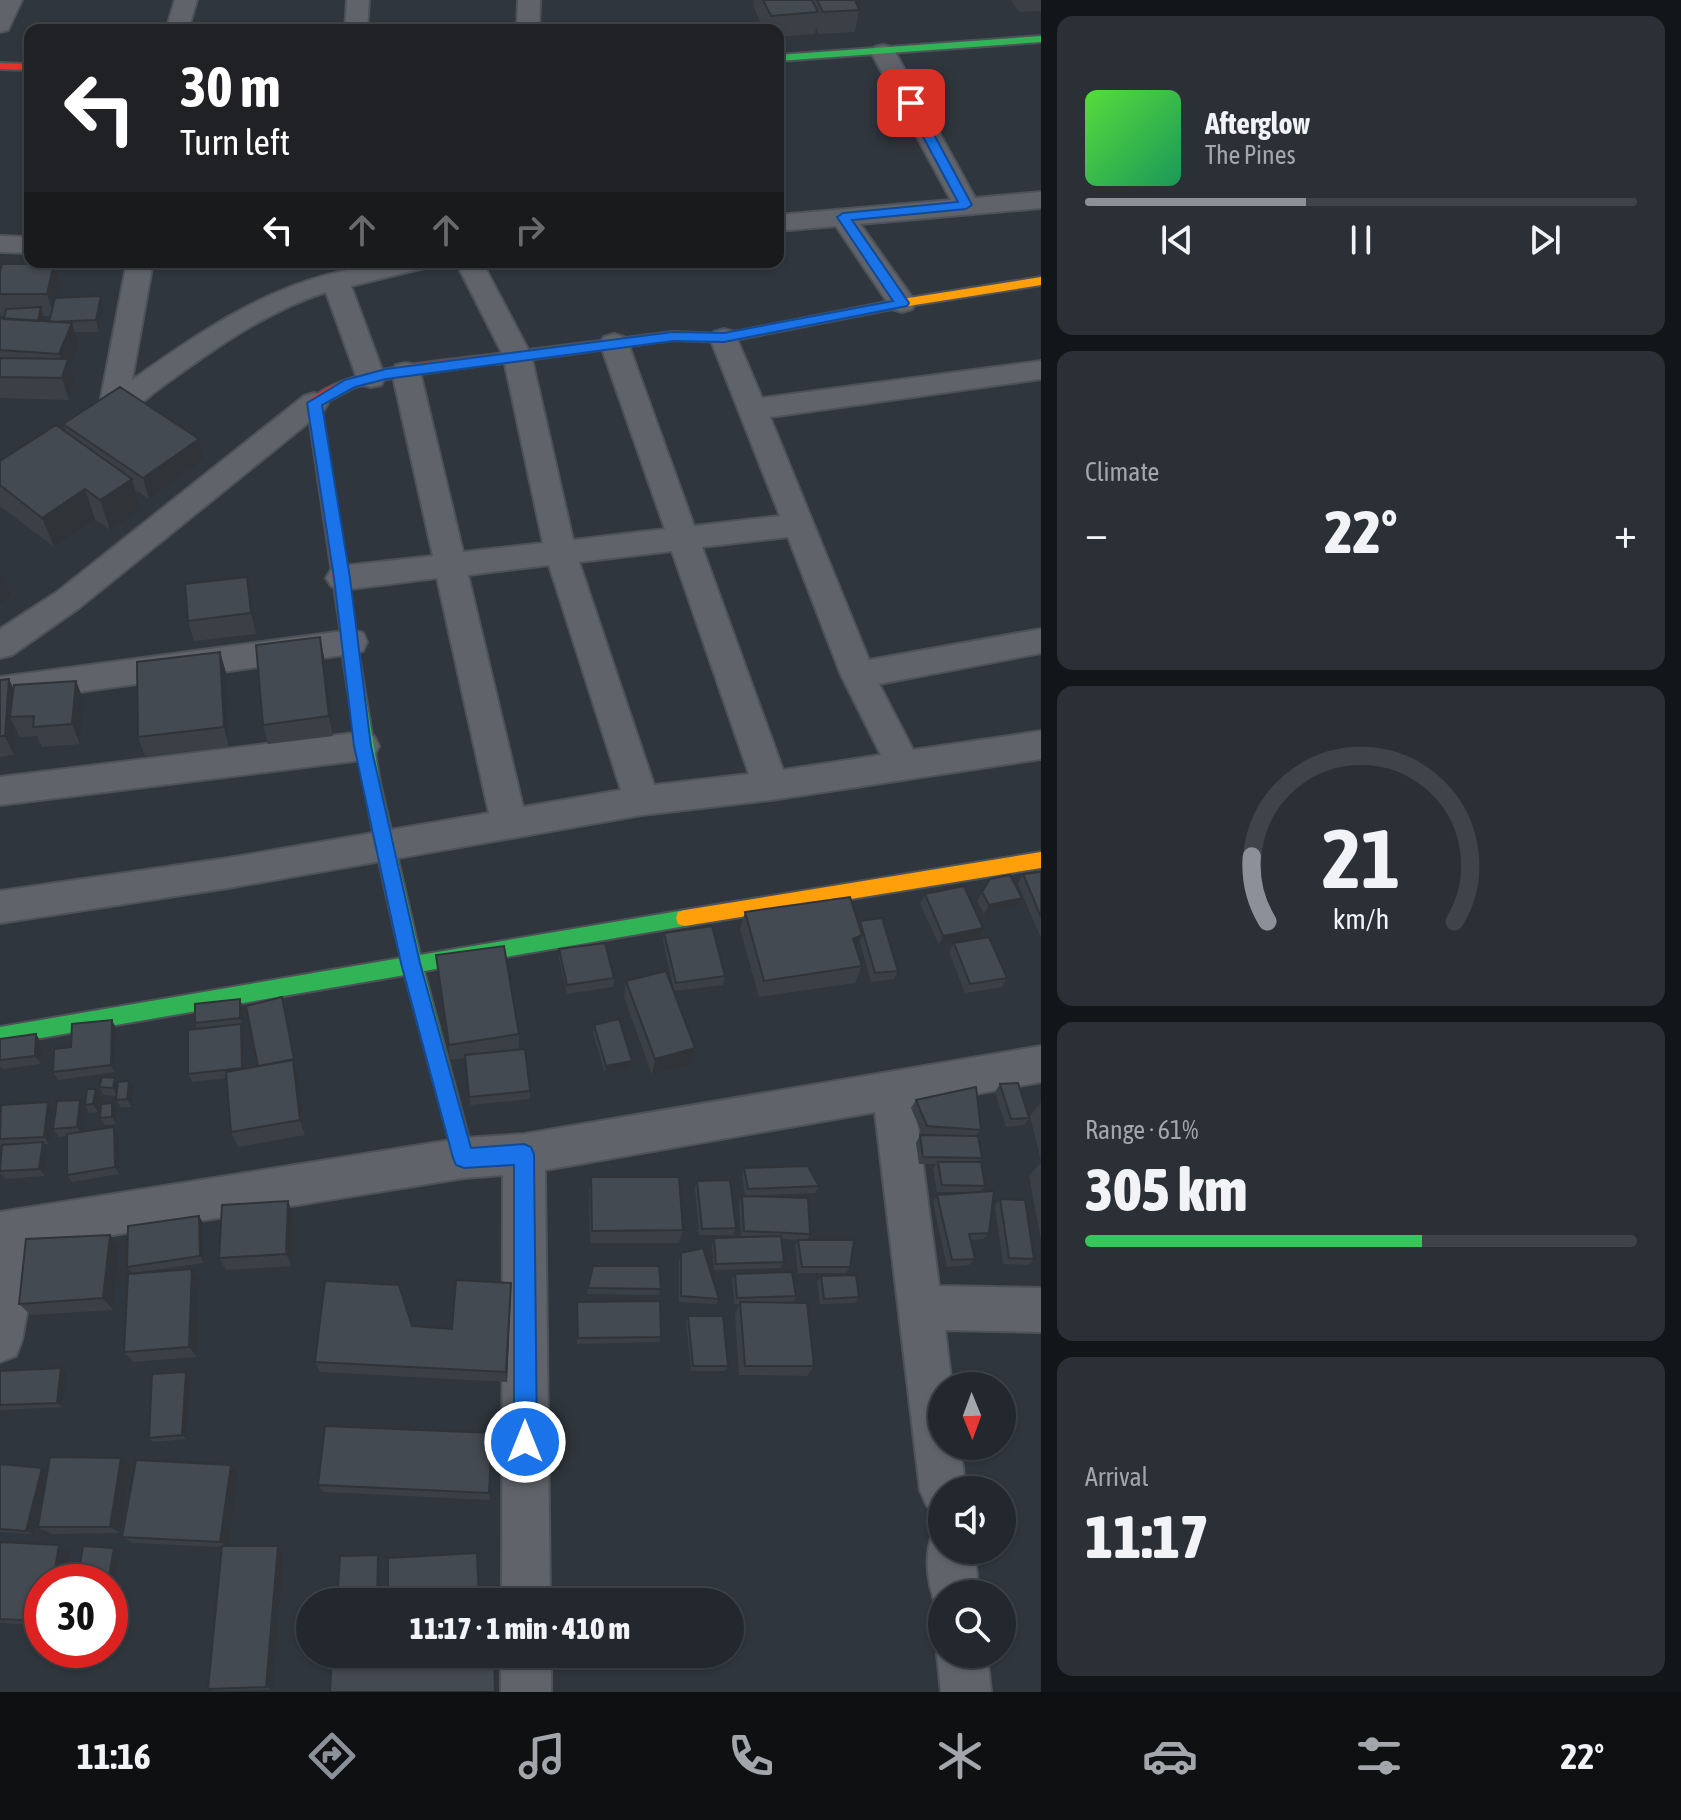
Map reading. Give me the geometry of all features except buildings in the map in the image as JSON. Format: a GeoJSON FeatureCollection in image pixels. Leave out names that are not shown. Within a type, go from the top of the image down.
{"type":"FeatureCollection","features":[{"type":"Feature","properties":{"kind":"street"},"geometry":{"type":"LineString","coordinates":[[0,25],[11,0]]}},
{"type":"Feature","properties":{"kind":"street"},"geometry":{"type":"LineString","coordinates":[[179,24],[186,0]]}},
{"type":"Feature","properties":{"kind":"street"},"geometry":{"type":"LineString","coordinates":[[356,24],[358,0]]}},
{"type":"Feature","properties":{"kind":"street"},"geometry":{"type":"LineString","coordinates":[[528,24],[529,0]]}},
{"type":"Feature","properties":{"kind":"street"},"geometry":{"type":"LineString","coordinates":[[784,58],[1041,39]]}},
{"type":"Feature","properties":{"kind":"street"},"geometry":{"type":"LineString","coordinates":[[883,52],[966,205]]}},
{"type":"Feature","properties":{"kind":"street"},"geometry":{"type":"LineString","coordinates":[[0,66],[24,67]]}},
{"type":"Feature","properties":{"kind":"street"},"geometry":{"type":"LineString","coordinates":[[786,222],[1041,200]]}},
{"type":"Feature","properties":{"kind":"street"},"geometry":{"type":"LineString","coordinates":[[843,217],[902,303]]}},
{"type":"Feature","properties":{"kind":"street"},"geometry":{"type":"LineString","coordinates":[[0,244],[24,245]]}},
{"type":"Feature","properties":{"kind":"street"},"geometry":{"type":"LineString","coordinates":[[113,408],[139,268]]}},
{"type":"Feature","properties":{"kind":"street"},"geometry":{"type":"LineString","coordinates":[[73,435],[270,304],[391,268]]}},
{"type":"Feature","properties":{"kind":"street"},"geometry":{"type":"LineString","coordinates":[[472,268],[517,355],[560,552],[642,801]]}},
{"type":"Feature","properties":{"kind":"street"},"geometry":{"type":"LineString","coordinates":[[0,646],[68,600],[314,403],[350,383],[517,355],[614,343],[673,336],[724,338],[902,303],[1041,281]]}},
{"type":"Feature","properties":{"kind":"street"},"geometry":{"type":"LineString","coordinates":[[336,282],[371,378]]}},
{"type":"Feature","properties":{"kind":"street"},"geometry":{"type":"LineString","coordinates":[[724,338],[755,409],[858,675],[903,764]]}},
{"type":"Feature","properties":{"kind":"street"},"geometry":{"type":"LineString","coordinates":[[614,343],[771,786]]}},
{"type":"Feature","properties":{"kind":"street"},"geometry":{"type":"LineString","coordinates":[[755,409],[1041,370]]}},
{"type":"Feature","properties":{"kind":"street"},"geometry":{"type":"LineString","coordinates":[[406,372],[510,826]]}},
{"type":"Feature","properties":{"kind":"street"},"geometry":{"type":"LineString","coordinates":[[314,403],[351,642],[362,746],[411,963],[464,1158]]}},
{"type":"Feature","properties":{"kind":"street"},"geometry":{"type":"LineString","coordinates":[[342,578],[799,525]]}},
{"type":"Feature","properties":{"kind":"street"},"geometry":{"type":"LineString","coordinates":[[858,675],[1041,641]]}},
{"type":"Feature","properties":{"kind":"street"},"geometry":{"type":"LineString","coordinates":[[0,690],[351,642]]}},
{"type":"Feature","properties":{"kind":"street"},"geometry":{"type":"LineString","coordinates":[[0,907],[510,826],[642,801],[771,786],[1041,745]]}},
{"type":"Feature","properties":{"kind":"street"},"geometry":{"type":"LineString","coordinates":[[0,791],[362,746]]}},
{"type":"Feature","properties":{"kind":"street"},"geometry":{"type":"LineString","coordinates":[[0,1036],[411,963],[1041,860]]}},
{"type":"Feature","properties":{"kind":"street"},"geometry":{"type":"LineString","coordinates":[[0,1340],[10,1231],[464,1158],[524,1154],[1041,1064]]}},
{"type":"Feature","properties":{"kind":"street"},"geometry":{"type":"LineString","coordinates":[[893,1092],[923,1308],[941,1476]]}},
{"type":"Feature","properties":{"kind":"street"},"geometry":{"type":"LineString","coordinates":[[524,1154],[526,1588]]}},
{"type":"Feature","properties":{"kind":"street"},"geometry":{"type":"LineString","coordinates":[[923,1308],[1041,1310]]}},
{"type":"Feature","properties":{"kind":"street"},"geometry":{"type":"LineString","coordinates":[[526,1668],[526,1692]]}},
{"type":"Feature","properties":{"kind":"street"},"geometry":{"type":"LineString","coordinates":[[963,1668],[966,1692]]}},
{"type":"Feature","properties":{"kind":"traffic: fast"},"geometry":{"type":"LineString","coordinates":[[784,58],[1041,39]]}},
{"type":"Feature","properties":{"kind":"traffic: fast"},"geometry":{"type":"LineString","coordinates":[[351,656],[384,846],[464,1158]]}},
{"type":"Feature","properties":{"kind":"traffic: fast"},"geometry":{"type":"LineString","coordinates":[[0,1036],[685,918]]}},
{"type":"Feature","properties":{"kind":"traffic: slow"},"geometry":{"type":"LineString","coordinates":[[497,359],[673,336],[724,338],[902,303],[1041,281]]}},
{"type":"Feature","properties":{"kind":"traffic: slow"},"geometry":{"type":"LineString","coordinates":[[685,918],[1041,860]]}},
{"type":"Feature","properties":{"kind":"traffic: jam"},"geometry":{"type":"LineString","coordinates":[[0,66],[24,67]]}},
{"type":"Feature","properties":{"kind":"traffic: jam"},"geometry":{"type":"LineString","coordinates":[[351,656],[314,403],[350,383],[386,374],[497,359]]}},
{"type":"Feature","properties":{"kind":"route"},"geometry":{"type":"LineString","coordinates":[[525,1442],[524,1154],[464,1158],[411,963],[362,746],[351,642],[314,403],[350,383],[386,374],[673,336],[724,338],[902,303],[843,217],[966,205],[911,103]]}}]}
